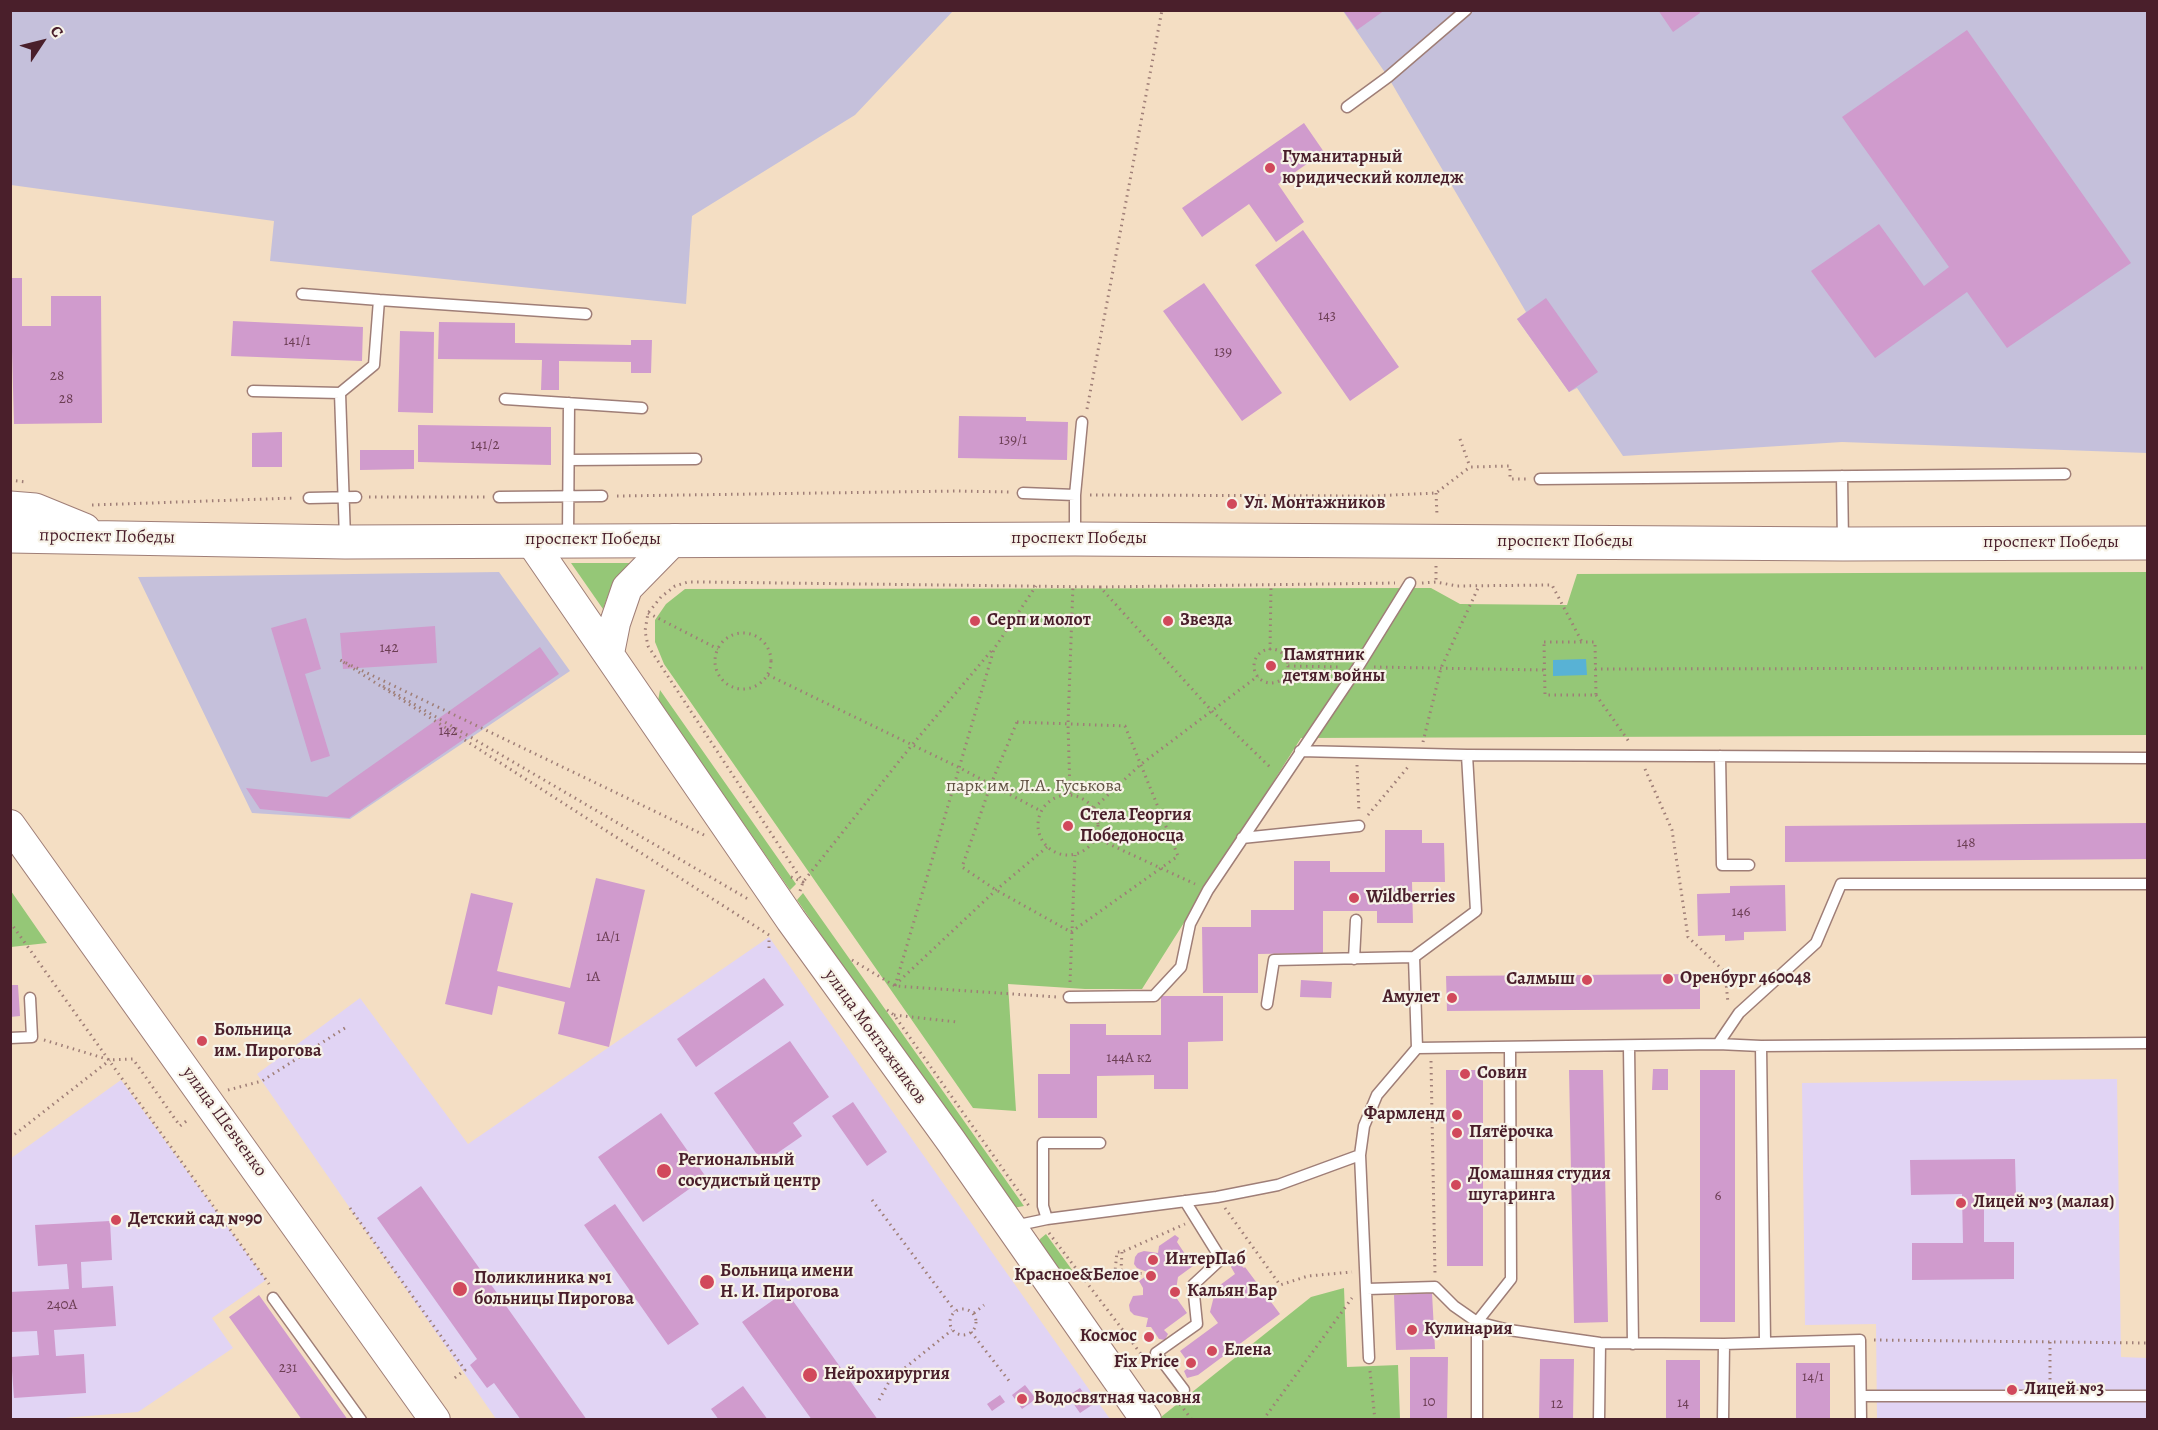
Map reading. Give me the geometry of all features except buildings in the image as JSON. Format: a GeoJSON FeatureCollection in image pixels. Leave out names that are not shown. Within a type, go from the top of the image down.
{"type":"FeatureCollection","features":[{"type":"Feature","properties":{"kind":"main road"},"geometry":{"type":"LineString","coordinates":[[20,496],[35,510],[102,537]]}},
{"type":"Feature","properties":{"kind":"main road","name":"проспект Победы"},"geometry":{"type":"LineString","coordinates":[[10,536],[345,542],[1075,539],[1843,544],[2148,543]]}},
{"type":"Feature","properties":{"kind":"main road"},"geometry":{"type":"LineString","coordinates":[[609,652],[615,623],[627,588],[675,539]]}},
{"type":"Feature","properties":{"kind":"main road","name":"улица Монтажников"},"geometry":{"type":"LineString","coordinates":[[530,540],[609,652],[782,929],[1010,1226],[1146,1419]]}},
{"type":"Feature","properties":{"kind":"main road","name":"улица Шевченко"},"geometry":{"type":"LineString","coordinates":[[10,825],[435,1419]]}},
{"type":"Feature","properties":{"kind":"lane"},"geometry":{"type":"LineString","coordinates":[[1347,107],[1388,77],[1466,10]]}},
{"type":"Feature","properties":{"kind":"lane"},"geometry":{"type":"LineString","coordinates":[[302,294],[586,314]]}},
{"type":"Feature","properties":{"kind":"lane"},"geometry":{"type":"LineString","coordinates":[[253,391],[340,393],[374,366],[379,300]]}},
{"type":"Feature","properties":{"kind":"lane"},"geometry":{"type":"LineString","coordinates":[[340,393],[345,542]]}},
{"type":"Feature","properties":{"kind":"lane"},"geometry":{"type":"LineString","coordinates":[[505,399],[642,408]]}},
{"type":"Feature","properties":{"kind":"lane"},"geometry":{"type":"LineString","coordinates":[[568,540],[569,403]]}},
{"type":"Feature","properties":{"kind":"lane"},"geometry":{"type":"LineString","coordinates":[[1075,539],[1075,495],[1082,422]]}},
{"type":"Feature","properties":{"kind":"lane"},"geometry":{"type":"LineString","coordinates":[[569,460],[696,459]]}},
{"type":"Feature","properties":{"kind":"lane"},"geometry":{"type":"LineString","coordinates":[[1540,479],[2065,474]]}},
{"type":"Feature","properties":{"kind":"lane"},"geometry":{"type":"LineString","coordinates":[[1842,476],[1843,544]]}},
{"type":"Feature","properties":{"kind":"lane"},"geometry":{"type":"LineString","coordinates":[[1023,493],[1075,495]]}},
{"type":"Feature","properties":{"kind":"lane"},"geometry":{"type":"LineString","coordinates":[[499,497],[602,496]]}},
{"type":"Feature","properties":{"kind":"lane"},"geometry":{"type":"LineString","coordinates":[[309,498],[356,497]]}},
{"type":"Feature","properties":{"kind":"lane"},"geometry":{"type":"LineString","coordinates":[[1069,998],[1154,996],[1180,967],[1190,924],[1208,890],[1281,778],[1358,667],[1410,583]]}},
{"type":"Feature","properties":{"kind":"lane"},"geometry":{"type":"LineString","coordinates":[[1300,751],[1467,755],[2148,758]]}},
{"type":"Feature","properties":{"kind":"lane"},"geometry":{"type":"LineString","coordinates":[[1268,1004],[1274,960],[1414,957],[1476,912],[1467,755]]}},
{"type":"Feature","properties":{"kind":"lane"},"geometry":{"type":"LineString","coordinates":[[1720,756],[1722,865],[1749,865]]}},
{"type":"Feature","properties":{"kind":"lane"},"geometry":{"type":"LineString","coordinates":[[1242,838],[1359,826]]}},
{"type":"Feature","properties":{"kind":"lane"},"geometry":{"type":"LineString","coordinates":[[1718,1044],[1739,1013],[1816,943],[1841,884],[2148,884]]}},
{"type":"Feature","properties":{"kind":"lane"},"geometry":{"type":"LineString","coordinates":[[1354,959],[1356,920]]}},
{"type":"Feature","properties":{"kind":"lane"},"geometry":{"type":"LineString","coordinates":[[1369,1358],[1360,1155],[1364,1126],[1377,1095],[1416,1048],[1414,957]]}},
{"type":"Feature","properties":{"kind":"lane"},"geometry":{"type":"LineString","coordinates":[[10,1038],[32,1037],[30,998]]}},
{"type":"Feature","properties":{"kind":"lane"},"geometry":{"type":"LineString","coordinates":[[1416,1048],[1629,1047],[1718,1044],[1761,1046],[2148,1043]]}},
{"type":"Feature","properties":{"kind":"lane"},"geometry":{"type":"LineString","coordinates":[[1761,1046],[1765,1341]]}},
{"type":"Feature","properties":{"kind":"lane"},"geometry":{"type":"LineString","coordinates":[[1629,1047],[1633,1344]]}},
{"type":"Feature","properties":{"kind":"lane"},"geometry":{"type":"LineString","coordinates":[[1478,1419],[1477,1322],[1510,1279],[1510,1048]]}},
{"type":"Feature","properties":{"kind":"lane"},"geometry":{"type":"LineString","coordinates":[[1043,1220],[1043,1143],[1100,1143]]}},
{"type":"Feature","properties":{"kind":"lane"},"geometry":{"type":"LineString","coordinates":[[1010,1226],[1217,1197],[1278,1185],[1360,1155]]}},
{"type":"Feature","properties":{"kind":"lane"},"geometry":{"type":"LineString","coordinates":[[1184,1390],[1156,1353],[1197,1324],[1193,1285],[1221,1259],[1185,1201]]}},
{"type":"Feature","properties":{"kind":"lane"},"geometry":{"type":"LineString","coordinates":[[1367,1289],[1435,1287],[1454,1306],[1477,1322],[1509,1330],[1600,1343],[1724,1344],[1860,1340],[1861,1419]]}},
{"type":"Feature","properties":{"kind":"lane"},"geometry":{"type":"LineString","coordinates":[[273,1298],[361,1419]]}},
{"type":"Feature","properties":{"kind":"lane"},"geometry":{"type":"LineString","coordinates":[[1599,1419],[1600,1343]]}},
{"type":"Feature","properties":{"kind":"lane"},"geometry":{"type":"LineString","coordinates":[[1724,1344],[1724,1419]]}},
{"type":"Feature","properties":{"kind":"lane"},"geometry":{"type":"LineString","coordinates":[[1861,1396],[2148,1396]]}},
{"type":"Feature","properties":{"kind":"path"},"geometry":{"type":"LineString","coordinates":[[1082,422],[1087,412],[1162,10]]}},
{"type":"Feature","properties":{"kind":"path"},"geometry":{"type":"LineString","coordinates":[[1460,439],[1470,467]]}},
{"type":"Feature","properties":{"kind":"path"},"geometry":{"type":"LineString","coordinates":[[1075,495],[1372,496],[1436,494],[1470,467],[1510,466],[1510,479]]}},
{"type":"Feature","properties":{"kind":"path"},"geometry":{"type":"LineString","coordinates":[[10,480],[20,496]]}},
{"type":"Feature","properties":{"kind":"path"},"geometry":{"type":"LineString","coordinates":[[602,496],[957,491],[1023,493]]}},
{"type":"Feature","properties":{"kind":"path"},"geometry":{"type":"LineString","coordinates":[[1436,494],[1437,515]]}},
{"type":"Feature","properties":{"kind":"path"},"geometry":{"type":"LineString","coordinates":[[356,497],[499,497]]}},
{"type":"Feature","properties":{"kind":"path"},"geometry":{"type":"LineString","coordinates":[[86,505],[309,498]]}},
{"type":"Feature","properties":{"kind":"path"},"geometry":{"type":"LineString","coordinates":[[1436,559],[1436,582]]}},
{"type":"Feature","properties":{"kind":"path"},"geometry":{"type":"LineString","coordinates":[[803,882],[648,646],[645,631],[648,613],[661,597],[675,586],[688,582],[1100,587],[1436,582],[1456,586],[1552,585],[1582,642]]}},
{"type":"Feature","properties":{"kind":"path"},"geometry":{"type":"LineString","coordinates":[[769,948],[769,937],[782,929],[803,882],[912,745],[994,649],[1036,585]]}},
{"type":"Feature","properties":{"kind":"path"},"geometry":{"type":"LineString","coordinates":[[1070,794],[1068,724],[1073,585]]}},
{"type":"Feature","properties":{"kind":"path"},"geometry":{"type":"LineString","coordinates":[[1270,650],[1271,586]]}},
{"type":"Feature","properties":{"kind":"path"},"geometry":{"type":"LineString","coordinates":[[1359,826],[1420,754],[1441,668],[1479,586]]}},
{"type":"Feature","properties":{"kind":"path"},"geometry":{"type":"LineString","coordinates":[[1100,587],[1211,710],[1281,778]]}},
{"type":"Feature","properties":{"kind":"path"},"geometry":{"type":"LineString","coordinates":[[648,613],[718,650]]}},
{"type":"Feature","properties":{"kind":"path"},"geometry":{"type":"LineString","coordinates":[[747,634],[756,636],[763,642],[771,657],[768,675],[754,687],[735,688],[720,677],[716,668],[718,650],[730,637],[747,634]]}},
{"type":"Feature","properties":{"kind":"path"},"geometry":{"type":"LineString","coordinates":[[1596,694],[1545,695],[1544,642],[1595,642],[1596,694],[1639,756],[1672,830],[1688,937],[1725,972],[1729,1008]]}},
{"type":"Feature","properties":{"kind":"path"},"geometry":{"type":"LineString","coordinates":[[895,986],[994,649]]}},
{"type":"Feature","properties":{"kind":"path"},"geometry":{"type":"LineString","coordinates":[[1270,650],[1282,654],[1288,666],[1285,676],[1276,682],[1266,682],[1258,676],[1255,662],[1261,653],[1270,650]]}},
{"type":"Feature","properties":{"kind":"path"},"geometry":{"type":"LineString","coordinates":[[340,660],[782,929]]}},
{"type":"Feature","properties":{"kind":"path"},"geometry":{"type":"LineString","coordinates":[[340,660],[706,836]]}},
{"type":"Feature","properties":{"kind":"path"},"geometry":{"type":"LineString","coordinates":[[340,660],[751,901]]}},
{"type":"Feature","properties":{"kind":"path"},"geometry":{"type":"LineString","coordinates":[[1288,666],[1544,670]]}},
{"type":"Feature","properties":{"kind":"path"},"geometry":{"type":"LineString","coordinates":[[1595,669],[2148,668]]}},
{"type":"Feature","properties":{"kind":"path"},"geometry":{"type":"LineString","coordinates":[[768,675],[960,768],[1041,811]]}},
{"type":"Feature","properties":{"kind":"path"},"geometry":{"type":"LineString","coordinates":[[1094,808],[1140,765],[1258,676]]}},
{"type":"Feature","properties":{"kind":"path"},"geometry":{"type":"LineString","coordinates":[[1017,722],[1125,726],[1178,856],[1071,933],[996,890],[962,867],[1017,722]]}},
{"type":"Feature","properties":{"kind":"path"},"geometry":{"type":"LineString","coordinates":[[1357,752],[1359,826]]}},
{"type":"Feature","properties":{"kind":"path"},"geometry":{"type":"LineString","coordinates":[[1070,794],[1084,798],[1094,808],[1099,823],[1096,838],[1088,849],[1075,855],[1060,855],[1047,847],[1039,834],[1038,826],[1041,811],[1053,798],[1070,794]]}},
{"type":"Feature","properties":{"kind":"path"},"geometry":{"type":"LineString","coordinates":[[1096,838],[1208,890]]}},
{"type":"Feature","properties":{"kind":"path"},"geometry":{"type":"LineString","coordinates":[[895,986],[996,890],[1047,847]]}},
{"type":"Feature","properties":{"kind":"path"},"geometry":{"type":"LineString","coordinates":[[843,956],[895,986],[1069,998],[1075,855]]}},
{"type":"Feature","properties":{"kind":"path"},"geometry":{"type":"LineString","coordinates":[[781,872],[803,882]]}},
{"type":"Feature","properties":{"kind":"path"},"geometry":{"type":"LineString","coordinates":[[10,922],[269,1283],[273,1298]]}},
{"type":"Feature","properties":{"kind":"path"},"geometry":{"type":"LineString","coordinates":[[884,1009],[894,1015],[1147,1361]]}},
{"type":"Feature","properties":{"kind":"path"},"geometry":{"type":"LineString","coordinates":[[894,1015],[957,1022]]}},
{"type":"Feature","properties":{"kind":"path"},"geometry":{"type":"LineString","coordinates":[[1431,1048],[1435,1287]]}},
{"type":"Feature","properties":{"kind":"path"},"geometry":{"type":"LineString","coordinates":[[10,1138],[110,1060]]}},
{"type":"Feature","properties":{"kind":"path"},"geometry":{"type":"LineString","coordinates":[[1217,1197],[1280,1285],[1308,1276],[1366,1271]]}},
{"type":"Feature","properties":{"kind":"path"},"geometry":{"type":"LineString","coordinates":[[873,1200],[955,1311]]}},
{"type":"Feature","properties":{"kind":"path"},"geometry":{"type":"LineString","coordinates":[[350,1208],[465,1370],[452,1380]]}},
{"type":"Feature","properties":{"kind":"path"},"geometry":{"type":"LineString","coordinates":[[1113,1281],[1117,1252],[1122,1252],[1196,1219]]}},
{"type":"Feature","properties":{"kind":"path"},"geometry":{"type":"LineString","coordinates":[[1122,1252],[1120,1270],[1146,1274]]}},
{"type":"Feature","properties":{"kind":"path"},"geometry":{"type":"LineString","coordinates":[[1114,1276],[1132,1279],[1135,1273]]}},
{"type":"Feature","properties":{"kind":"path"},"geometry":{"type":"LineString","coordinates":[[1263,1419],[1351,1298],[1367,1289]]}},
{"type":"Feature","properties":{"kind":"path"},"geometry":{"type":"LineString","coordinates":[[973,1314],[984,1305]]}},
{"type":"Feature","properties":{"kind":"path"},"geometry":{"type":"LineString","coordinates":[[964,1308],[973,1314],[976,1323],[971,1332],[965,1335],[952,1330],[950,1317],[955,1311],[964,1308]]}},
{"type":"Feature","properties":{"kind":"path"},"geometry":{"type":"LineString","coordinates":[[879,1400],[890,1380],[952,1330]]}},
{"type":"Feature","properties":{"kind":"path"},"geometry":{"type":"LineString","coordinates":[[971,1332],[1010,1382]]}},
{"type":"Feature","properties":{"kind":"path"},"geometry":{"type":"LineString","coordinates":[[1860,1340],[2148,1342]]}},
{"type":"Feature","properties":{"kind":"path"},"geometry":{"type":"LineString","coordinates":[[2050,1342],[2050,1396]]}},
{"type":"Feature","properties":{"kind":"path"},"geometry":{"type":"LineString","coordinates":[[1369,1358],[1375,1419]]}},
{"type":"Feature","properties":{"kind":"path"},"geometry":{"type":"LineString","coordinates":[[1178,1401],[1192,1419]]}},
{"type":"Feature","properties":{"kind":"shaded area"},"geometry":{"type":"Polygon","coordinates":[[[11,10],[953,11],[855,115],[692,216],[686,304],[270,261],[274,221],[11,185],[11,10]]]}},
{"type":"Feature","properties":{"kind":"shaded area"},"geometry":{"type":"Polygon","coordinates":[[[1343,11],[2147,11],[2147,453],[1842,442],[1623,456],[1577,388],[1569,392],[1517,319],[1526,312],[1388,77],[1343,11]]]}},
{"type":"Feature","properties":{"kind":"shaded area"},"geometry":{"type":"Polygon","coordinates":[[[499,572],[570,671],[350,819],[252,813],[138,577],[499,572]]]}},
{"type":"Feature","properties":{"kind":"shaded area","name":"Больница имени Н. И. Пирогова"},"geometry":{"type":"Polygon","coordinates":[[[769,937],[1110,1419],[496,1419],[257,1074],[360,998],[468,1144],[769,937]]]}},
{"type":"Feature","properties":{"kind":"shaded area","name":"Лицей №3 (малая)"},"geometry":{"type":"Polygon","coordinates":[[[2117,1079],[2121,1357],[2147,1358],[2147,1419],[1877,1419],[1876,1324],[1805,1325],[1802,1083],[2117,1079]]]}},
{"type":"Feature","properties":{"kind":"shaded area","name":"Детский сад №90"},"geometry":{"type":"Polygon","coordinates":[[[121,1080],[266,1280],[212,1318],[233,1348],[138,1412],[51,1419],[11,1419],[10,1159],[121,1080]]]}},
{"type":"Feature","properties":{"kind":"green space"},"geometry":{"type":"Polygon","coordinates":[[[571,563],[630,563],[612,585],[603,609],[571,563]]]}},
{"type":"Feature","properties":{"kind":"green space","name":"парк им. Л.А. Гуськова"},"geometry":{"type":"Polygon","coordinates":[[[2147,572],[2147,735],[1301,738],[1142,989],[1085,989],[1008,984],[1016,1111],[973,1108],[664,664],[655,642],[655,620],[666,604],[685,589],[1431,588],[1460,604],[1567,605],[1577,574],[2147,572]]]}},
{"type":"Feature","properties":{"kind":"green space"},"geometry":{"type":"Polygon","coordinates":[[[660,690],[796,884],[790,890],[658,701],[660,690]]]}},
{"type":"Feature","properties":{"kind":"green space"},"geometry":{"type":"Polygon","coordinates":[[[11,891],[47,943],[11,947],[11,891]]]}},
{"type":"Feature","properties":{"kind":"green space"},"geometry":{"type":"Polygon","coordinates":[[[803,893],[1024,1206],[1013,1208],[1009,1206],[797,900],[803,893]]]}},
{"type":"Feature","properties":{"kind":"green space"},"geometry":{"type":"Polygon","coordinates":[[[1046,1234],[1075,1274],[1062,1277],[1038,1247],[1040,1239],[1046,1234]]]}},
{"type":"Feature","properties":{"kind":"green space"},"geometry":{"type":"Polygon","coordinates":[[[1344,1288],[1347,1367],[1398,1365],[1400,1419],[1163,1419],[1161,1417],[1311,1297],[1344,1288]]]}},
{"type":"Feature","properties":{"kind":"water"},"geometry":{"type":"Polygon","coordinates":[[[1586,659],[1587,675],[1553,676],[1553,660],[1586,659]]]}},
{"type":"Feature","properties":{"kind":"place","name":"Гуманитарный юридический колледж"},"geometry":{"type":"Point","coordinates":[1270,168]}},
{"type":"Feature","properties":{"kind":"place","name":"Ул. Монтажников"},"geometry":{"type":"Point","coordinates":[1232,504]}},
{"type":"Feature","properties":{"kind":"place","name":"Серп и молот"},"geometry":{"type":"Point","coordinates":[975,621]}},
{"type":"Feature","properties":{"kind":"place","name":"Звезда"},"geometry":{"type":"Point","coordinates":[1168,621]}},
{"type":"Feature","properties":{"kind":"place","name":"Памятник детям войны"},"geometry":{"type":"Point","coordinates":[1271,666]}},
{"type":"Feature","properties":{"kind":"place","name":"Стела Георгия Победоносца"},"geometry":{"type":"Point","coordinates":[1068,826]}},
{"type":"Feature","properties":{"kind":"place","name":"Wildberries"},"geometry":{"type":"Point","coordinates":[1354,898]}},
{"type":"Feature","properties":{"kind":"place","name":"Оренбург 460048"},"geometry":{"type":"Point","coordinates":[1668,979]}},
{"type":"Feature","properties":{"kind":"place","name":"Салмыш"},"geometry":{"type":"Point","coordinates":[1587,980]}},
{"type":"Feature","properties":{"kind":"place","name":"Амулет"},"geometry":{"type":"Point","coordinates":[1452,998]}},
{"type":"Feature","properties":{"kind":"place","name":"Больница им. Пирогова"},"geometry":{"type":"Point","coordinates":[202,1041]}},
{"type":"Feature","properties":{"kind":"place","name":"Совин"},"geometry":{"type":"Point","coordinates":[1465,1074]}},
{"type":"Feature","properties":{"kind":"place","name":"Фармленд"},"geometry":{"type":"Point","coordinates":[1457,1115]}},
{"type":"Feature","properties":{"kind":"place","name":"Пятёрочка"},"geometry":{"type":"Point","coordinates":[1457,1133]}},
{"type":"Feature","properties":{"kind":"place","name":"Региональный сосудистый центр"},"geometry":{"type":"Point","coordinates":[664,1171]}},
{"type":"Feature","properties":{"kind":"place","name":"Домашняя студия шугаринга"},"geometry":{"type":"Point","coordinates":[1456,1185]}},
{"type":"Feature","properties":{"kind":"place","name":"Лицей №3 (малая)"},"geometry":{"type":"Point","coordinates":[1961,1203]}},
{"type":"Feature","properties":{"kind":"place","name":"Детский сад №90"},"geometry":{"type":"Point","coordinates":[116,1220]}},
{"type":"Feature","properties":{"kind":"place","name":"ИнтерПаб"},"geometry":{"type":"Point","coordinates":[1153,1260]}},
{"type":"Feature","properties":{"kind":"place","name":"Красное&Белое"},"geometry":{"type":"Point","coordinates":[1151,1276]}},
{"type":"Feature","properties":{"kind":"place","name":"Больница имени Н. И. Пирогова"},"geometry":{"type":"Point","coordinates":[707,1282]}},
{"type":"Feature","properties":{"kind":"place","name":"Поликлиника №1 больницы Пирогова"},"geometry":{"type":"Point","coordinates":[460,1289]}},
{"type":"Feature","properties":{"kind":"place","name":"Кальян Бар"},"geometry":{"type":"Point","coordinates":[1175,1292]}},
{"type":"Feature","properties":{"kind":"place","name":"Кулинария"},"geometry":{"type":"Point","coordinates":[1412,1330]}},
{"type":"Feature","properties":{"kind":"place","name":"Космос"},"geometry":{"type":"Point","coordinates":[1149,1337]}},
{"type":"Feature","properties":{"kind":"place","name":"Елена"},"geometry":{"type":"Point","coordinates":[1212,1351]}},
{"type":"Feature","properties":{"kind":"place","name":"Fix Price"},"geometry":{"type":"Point","coordinates":[1191,1363]}},
{"type":"Feature","properties":{"kind":"place","name":"Нейрохирургия"},"geometry":{"type":"Point","coordinates":[810,1375]}},
{"type":"Feature","properties":{"kind":"place","name":"Лицей №3"},"geometry":{"type":"Point","coordinates":[2012,1390]}},
{"type":"Feature","properties":{"kind":"place","name":"Водосвятная часовня"},"geometry":{"type":"Point","coordinates":[1022,1399]}}]}
